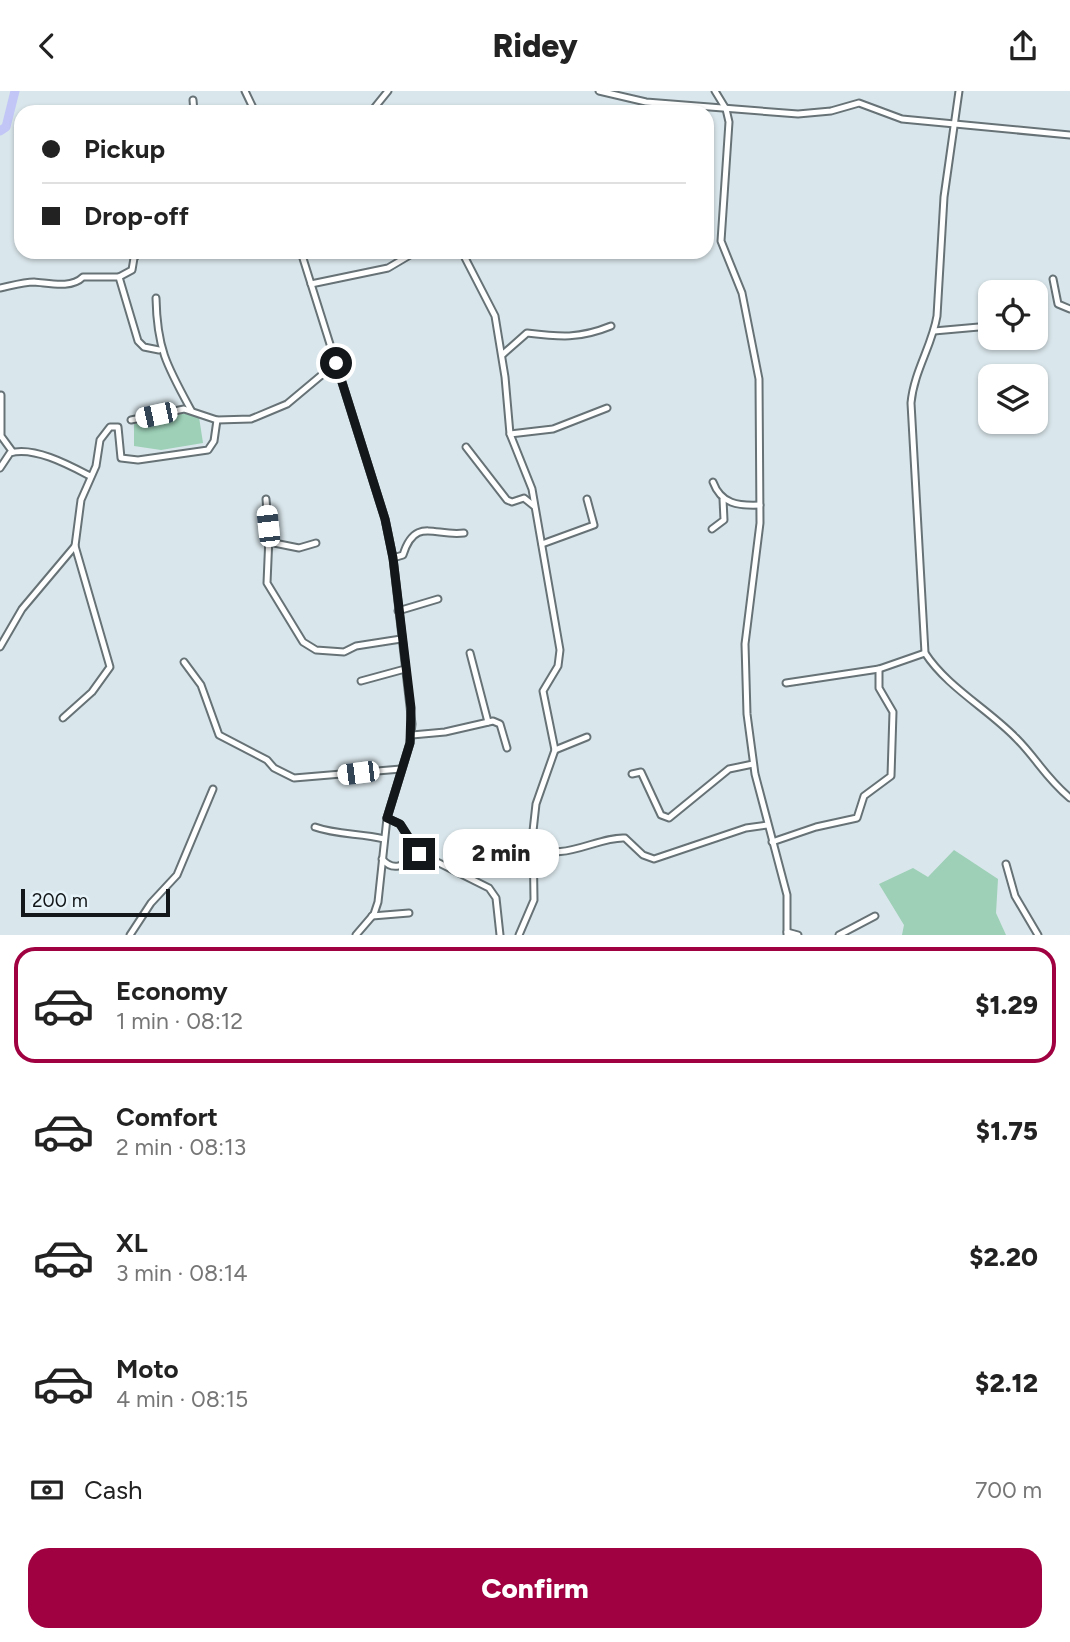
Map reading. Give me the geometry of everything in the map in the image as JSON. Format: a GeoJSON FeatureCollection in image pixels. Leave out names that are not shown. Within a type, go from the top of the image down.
{"type":"FeatureCollection","features":[{"type":"Feature","properties":{"kind":"street"},"geometry":{"type":"LineString","coordinates":[[376,105],[388,91]]}},
{"type":"Feature","properties":{"kind":"street"},"geometry":{"type":"LineString","coordinates":[[599,91],[638,100],[706,105]]}},
{"type":"Feature","properties":{"kind":"street"},"geometry":{"type":"LineString","coordinates":[[715,91],[726,109],[729,122],[721,241],[742,293],[759,379],[760,533],[745,644],[747,714],[753,764],[787,895],[787,933],[798,935]]}},
{"type":"Feature","properties":{"kind":"street"},"geometry":{"type":"LineString","coordinates":[[959,91],[944,189],[934,331],[917,371],[911,403],[925,653],[962,691],[1018,739],[1048,779],[1070,798]]}},
{"type":"Feature","properties":{"kind":"street"},"geometry":{"type":"LineString","coordinates":[[193,100],[193,105]]}},
{"type":"Feature","properties":{"kind":"street"},"geometry":{"type":"LineString","coordinates":[[714,107],[808,114],[859,103],[902,119],[1070,135]]}},
{"type":"Feature","properties":{"kind":"street"},"geometry":{"type":"LineString","coordinates":[[0,288],[34,282],[45,286],[78,282],[83,277],[119,277],[132,271],[134,259]]}},
{"type":"Feature","properties":{"kind":"street"},"geometry":{"type":"LineString","coordinates":[[303,259],[385,519],[393,558],[412,735],[387,818],[378,902],[372,916],[356,935]]}},
{"type":"Feature","properties":{"kind":"street"},"geometry":{"type":"LineString","coordinates":[[311,284],[388,268],[403,259]]}},
{"type":"Feature","properties":{"kind":"street"},"geometry":{"type":"LineString","coordinates":[[466,259],[493,310],[502,355],[510,434],[531,483],[560,650],[558,666],[543,691],[555,750],[536,804],[533,844],[534,899],[519,935]]}},
{"type":"Feature","properties":{"kind":"street"},"geometry":{"type":"LineString","coordinates":[[119,277],[138,341],[144,347],[159,350]]}},
{"type":"Feature","properties":{"kind":"street"},"geometry":{"type":"LineString","coordinates":[[1053,279],[1058,304],[1070,309]]}},
{"type":"Feature","properties":{"kind":"street"},"geometry":{"type":"LineString","coordinates":[[156,298],[157,332],[164,361],[191,410]]}},
{"type":"Feature","properties":{"kind":"street"},"geometry":{"type":"LineString","coordinates":[[502,355],[525,334],[570,337],[611,325]]}},
{"type":"Feature","properties":{"kind":"street"},"geometry":{"type":"LineString","coordinates":[[934,331],[978,327]]}},
{"type":"Feature","properties":{"kind":"street"},"geometry":{"type":"LineString","coordinates":[[131,420],[191,410],[216,420],[244,420],[282,407],[302,394],[336,363]]}},
{"type":"Feature","properties":{"kind":"street"},"geometry":{"type":"LineString","coordinates":[[1,395],[0,436],[12,451],[40,456],[90,477]]}},
{"type":"Feature","properties":{"kind":"street"},"geometry":{"type":"LineString","coordinates":[[510,434],[553,429],[607,408]]}},
{"type":"Feature","properties":{"kind":"street"},"geometry":{"type":"LineString","coordinates":[[63,718],[92,692],[110,667],[75,546],[81,500],[97,463],[102,436],[110,427],[118,427],[121,458],[138,460],[208,450],[214,441],[216,420]]}},
{"type":"Feature","properties":{"kind":"street"},"geometry":{"type":"LineString","coordinates":[[466,447],[507,500],[524,498],[534,506]]}},
{"type":"Feature","properties":{"kind":"street"},"geometry":{"type":"LineString","coordinates":[[0,468],[12,451]]}},
{"type":"Feature","properties":{"kind":"street"},"geometry":{"type":"LineString","coordinates":[[712,529],[724,520],[723,499],[713,482]]}},
{"type":"Feature","properties":{"kind":"street"},"geometry":{"type":"LineString","coordinates":[[266,499],[268,589],[303,642],[316,650],[344,652],[356,646],[401,639]]}},
{"type":"Feature","properties":{"kind":"street"},"geometry":{"type":"LineString","coordinates":[[542,544],[594,525],[587,499]]}},
{"type":"Feature","properties":{"kind":"street"},"geometry":{"type":"LineString","coordinates":[[723,499],[738,504],[760,505]]}},
{"type":"Feature","properties":{"kind":"street"},"geometry":{"type":"LineString","coordinates":[[393,558],[402,555],[409,537],[418,531],[464,533]]}},
{"type":"Feature","properties":{"kind":"street"},"geometry":{"type":"LineString","coordinates":[[269,542],[299,548],[316,543]]}},
{"type":"Feature","properties":{"kind":"street"},"geometry":{"type":"LineString","coordinates":[[0,647],[22,609],[75,546]]}},
{"type":"Feature","properties":{"kind":"street"},"geometry":{"type":"LineString","coordinates":[[398,611],[438,599]]}},
{"type":"Feature","properties":{"kind":"street"},"geometry":{"type":"LineString","coordinates":[[470,653],[488,722]]}},
{"type":"Feature","properties":{"kind":"street"},"geometry":{"type":"LineString","coordinates":[[786,683],[879,669],[925,653]]}},
{"type":"Feature","properties":{"kind":"street"},"geometry":{"type":"LineString","coordinates":[[184,662],[201,685],[219,735],[267,760],[286,776],[308,779],[401,769]]}},
{"type":"Feature","properties":{"kind":"street"},"geometry":{"type":"LineString","coordinates":[[361,681],[405,669]]}},
{"type":"Feature","properties":{"kind":"street"},"geometry":{"type":"LineString","coordinates":[[772,842],[816,827],[858,818],[864,796],[891,776],[893,712],[879,688],[879,669]]}},
{"type":"Feature","properties":{"kind":"street"},"geometry":{"type":"LineString","coordinates":[[412,735],[488,722],[500,724],[507,748]]}},
{"type":"Feature","properties":{"kind":"street"},"geometry":{"type":"LineString","coordinates":[[555,750],[587,737]]}},
{"type":"Feature","properties":{"kind":"street"},"geometry":{"type":"LineString","coordinates":[[632,774],[641,772],[661,815],[669,818],[729,769],[753,764]]}},
{"type":"Feature","properties":{"kind":"street"},"geometry":{"type":"LineString","coordinates":[[130,935],[151,903],[180,870],[193,830],[213,789]]}},
{"type":"Feature","properties":{"kind":"street"},"geometry":{"type":"LineString","coordinates":[[387,818],[400,824],[419,853],[489,888],[496,898],[500,935]]}},
{"type":"Feature","properties":{"kind":"street"},"geometry":{"type":"LineString","coordinates":[[533,844],[542,849],[574,849],[625,838],[643,855],[654,859],[746,828],[767,825]]}},
{"type":"Feature","properties":{"kind":"street"},"geometry":{"type":"LineString","coordinates":[[315,827],[330,834],[358,833],[384,839]]}},
{"type":"Feature","properties":{"kind":"street"},"geometry":{"type":"LineString","coordinates":[[382,859],[390,866],[399,867],[419,853]]}},
{"type":"Feature","properties":{"kind":"street"},"geometry":{"type":"LineString","coordinates":[[1006,864],[1015,896],[1038,935]]}},
{"type":"Feature","properties":{"kind":"street"},"geometry":{"type":"LineString","coordinates":[[372,916],[409,913]]}},
{"type":"Feature","properties":{"kind":"street"},"geometry":{"type":"LineString","coordinates":[[839,935],[875,916]]}},
{"type":"Feature","properties":{"kind":"green space"},"geometry":{"type":"Polygon","coordinates":[[[186,413],[199,417],[203,443],[161,450],[134,446],[134,424],[186,413]]]}},
{"type":"Feature","properties":{"kind":"green space"},"geometry":{"type":"Polygon","coordinates":[[[954,850],[998,879],[996,913],[1006,935],[902,935],[904,925],[879,884],[913,868],[928,877],[954,850]]]}},
{"type":"Feature","properties":{"kind":"waterway"},"geometry":{"type":"LineString","coordinates":[[0,131],[6,127],[15,91]]}},
{"type":"Feature","properties":{"kind":"route"},"geometry":{"type":"LineString","coordinates":[[336,363],[385,519],[393,558],[411,708],[412,735],[387,818],[400,824],[419,854]]}}]}
